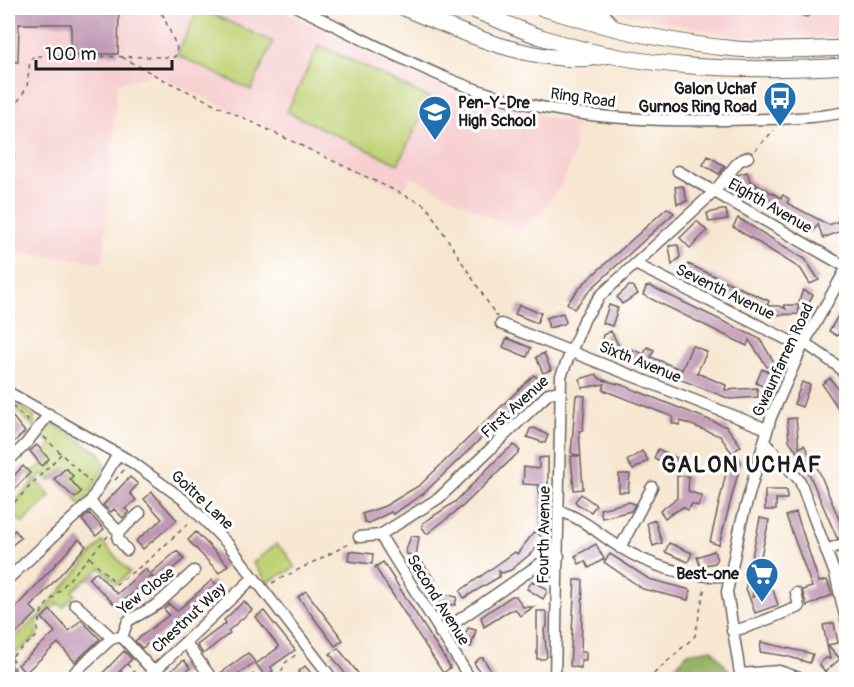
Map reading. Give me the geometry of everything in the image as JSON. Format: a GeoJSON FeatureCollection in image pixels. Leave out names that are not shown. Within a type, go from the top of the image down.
{"type":"FeatureCollection","features":[{"type":"Feature","properties":{"kind":"highway"},"geometry":{"type":"LineString","coordinates":[[405,8],[452,29],[547,56],[588,60],[612,54]]}},
{"type":"Feature","properties":{"kind":"highway"},"geometry":{"type":"LineString","coordinates":[[468,8],[545,39],[662,63],[732,69],[846,66]]}},
{"type":"Feature","properties":{"kind":"highway"},"geometry":{"type":"LineString","coordinates":[[542,8],[616,30],[674,41],[737,49],[846,48]]}},
{"type":"Feature","properties":{"kind":"highway"},"geometry":{"type":"LineString","coordinates":[[582,8],[602,15],[616,30]]}},
{"type":"Feature","properties":{"kind":"street","name":"Ring Road"},"geometry":{"type":"LineString","coordinates":[[299,8],[453,81],[541,107],[628,119],[778,119],[846,112]]}},
{"type":"Feature","properties":{"kind":"street"},"geometry":{"type":"LineString","coordinates":[[8,135],[8,157]]}},
{"type":"Feature","properties":{"kind":"street","name":"First Avenue"},"geometry":{"type":"LineString","coordinates":[[359,537],[380,535],[439,498],[549,393],[561,391],[561,376],[571,351],[585,318],[600,296],[714,192],[739,161],[748,157]]}},
{"type":"Feature","properties":{"kind":"street","name":"Eighth Avenue"},"geometry":{"type":"LineString","coordinates":[[678,171],[846,268]]}},
{"type":"Feature","properties":{"kind":"street","name":"Seventh Avenue"},"geometry":{"type":"LineString","coordinates":[[635,264],[803,345],[839,367],[846,377]]}},
{"type":"Feature","properties":{"kind":"street","name":"Gwaunfarren Road"},"geometry":{"type":"LineString","coordinates":[[741,677],[728,605],[729,576],[767,429],[803,345],[846,268]]}},
{"type":"Feature","properties":{"kind":"street","name":"Sixth Avenue"},"geometry":{"type":"LineString","coordinates":[[501,324],[767,429]]}},
{"type":"Feature","properties":{"kind":"street","name":"Fourth Avenue"},"geometry":{"type":"LineString","coordinates":[[555,680],[561,391]]}},
{"type":"Feature","properties":{"kind":"street","name":"Goitre Lane"},"geometry":{"type":"LineString","coordinates":[[8,392],[155,477],[199,514],[228,544],[333,680]]}},
{"type":"Feature","properties":{"kind":"street"},"geometry":{"type":"LineString","coordinates":[[8,461],[25,446],[49,414]]}},
{"type":"Feature","properties":{"kind":"street"},"geometry":{"type":"LineString","coordinates":[[764,441],[800,481],[826,550],[846,620]]}},
{"type":"Feature","properties":{"kind":"street"},"geometry":{"type":"LineString","coordinates":[[9,578],[90,502],[118,454]]}},
{"type":"Feature","properties":{"kind":"street"},"geometry":{"type":"LineString","coordinates":[[620,548],[652,488]]}},
{"type":"Feature","properties":{"kind":"street"},"geometry":{"type":"LineString","coordinates":[[90,502],[117,530],[118,539],[127,550]]}},
{"type":"Feature","properties":{"kind":"street"},"geometry":{"type":"LineString","coordinates":[[559,511],[570,514],[620,548],[664,569],[707,577],[729,576]]}},
{"type":"Feature","properties":{"kind":"street"},"geometry":{"type":"LineString","coordinates":[[117,530],[140,513]]}},
{"type":"Feature","properties":{"kind":"street","name":"Second Avenue"},"geometry":{"type":"LineString","coordinates":[[380,535],[471,680]]}},
{"type":"Feature","properties":{"kind":"street"},"geometry":{"type":"LineString","coordinates":[[826,550],[846,543]]}},
{"type":"Feature","properties":{"kind":"street"},"geometry":{"type":"LineString","coordinates":[[440,633],[551,556],[559,556]]}},
{"type":"Feature","properties":{"kind":"street","name":"Yew Close"},"geometry":{"type":"LineString","coordinates":[[75,672],[117,638],[128,621],[158,604],[194,572]]}},
{"type":"Feature","properties":{"kind":"street","name":"Chestnut Way"},"geometry":{"type":"LineString","coordinates":[[147,677],[254,578]]}},
{"type":"Feature","properties":{"kind":"street"},"geometry":{"type":"LineString","coordinates":[[732,631],[772,619],[781,613],[799,607],[796,593]]}},
{"type":"Feature","properties":{"kind":"street","name":"Yew Close"},"geometry":{"type":"LineString","coordinates":[[75,604],[117,638],[147,677]]}},
{"type":"Feature","properties":{"kind":"street"},"geometry":{"type":"LineString","coordinates":[[185,642],[213,680]]}},
{"type":"Feature","properties":{"kind":"street"},"geometry":{"type":"LineString","coordinates":[[741,677],[779,671],[805,680]]}},
{"type":"Feature","properties":{"kind":"path"},"geometry":{"type":"LineString","coordinates":[[8,117],[27,87],[30,60],[34,56],[175,57],[177,48],[163,15],[158,14]]}},
{"type":"Feature","properties":{"kind":"path"},"geometry":{"type":"LineString","coordinates":[[122,57],[162,79],[422,202],[428,207],[501,324]]}},
{"type":"Feature","properties":{"kind":"path"},"geometry":{"type":"LineString","coordinates":[[748,157],[778,125],[778,119]]}},
{"type":"Feature","properties":{"kind":"path"},"geometry":{"type":"LineString","coordinates":[[8,402],[98,488]]}},
{"type":"Feature","properties":{"kind":"path"},"geometry":{"type":"LineString","coordinates":[[8,508],[61,454]]}},
{"type":"Feature","properties":{"kind":"path"},"geometry":{"type":"LineString","coordinates":[[90,558],[117,584],[150,560],[199,514]]}},
{"type":"Feature","properties":{"kind":"path"},"geometry":{"type":"LineString","coordinates":[[12,657],[36,637],[42,610],[117,530]]}},
{"type":"Feature","properties":{"kind":"path"},"geometry":{"type":"LineString","coordinates":[[261,588],[359,537]]}},
{"type":"Feature","properties":{"kind":"path"},"geometry":{"type":"LineString","coordinates":[[647,680],[695,636],[707,577]]}},
{"type":"Feature","properties":{"kind":"path"},"geometry":{"type":"LineString","coordinates":[[8,640],[15,670],[22,680]]}},
{"type":"Feature","properties":{"kind":"path"},"geometry":{"type":"LineString","coordinates":[[278,680],[285,663],[307,646]]}},
{"type":"Feature","properties":{"kind":"path"},"geometry":{"type":"LineString","coordinates":[[127,664],[147,677]]}},
{"type":"Feature","properties":{"kind":"path"},"geometry":{"type":"LineString","coordinates":[[120,670],[129,680]]}},
{"type":"Feature","properties":{"kind":"path"},"geometry":{"type":"LineString","coordinates":[[652,680],[655,672]]}},
{"type":"Feature","properties":{"kind":"path"},"geometry":{"type":"LineString","coordinates":[[246,680],[253,674],[258,680]]}},
{"type":"Feature","properties":{"kind":"shaded area","name":"Pen-Y-Dre High School"},"geometry":{"type":"Polygon","coordinates":[[[8,8],[276,8],[455,93],[576,124],[573,157],[562,184],[539,216],[518,231],[412,177],[402,191],[154,74],[117,84],[103,262],[8,252],[8,8]]]}},
{"type":"Feature","properties":{"kind":"shaded area"},"geometry":{"type":"Polygon","coordinates":[[[609,8],[846,8],[846,34],[841,37],[740,37],[609,8]]]}},
{"type":"Feature","properties":{"kind":"green space"},"geometry":{"type":"Polygon","coordinates":[[[199,8],[273,42],[251,90],[177,55],[199,8]]]}},
{"type":"Feature","properties":{"kind":"green space"},"geometry":{"type":"Polygon","coordinates":[[[319,45],[430,98],[398,164],[287,112],[319,45]]]}},
{"type":"Feature","properties":{"kind":"green space"},"geometry":{"type":"Polygon","coordinates":[[[8,398],[34,415],[34,427],[13,407],[8,410],[8,398]]]}},
{"type":"Feature","properties":{"kind":"green space"},"geometry":{"type":"Polygon","coordinates":[[[55,425],[101,454],[104,467],[86,500],[80,505],[75,498],[81,492],[70,479],[73,475],[65,468],[50,481],[42,473],[37,480],[50,496],[23,523],[16,517],[8,526],[8,509],[35,481],[29,474],[50,459],[44,452],[52,445],[40,433],[48,426],[55,425]]]}},
{"type":"Feature","properties":{"kind":"green space"},"geometry":{"type":"Polygon","coordinates":[[[102,542],[130,572],[117,584],[101,568],[72,591],[75,595],[63,607],[58,603],[38,621],[36,637],[12,656],[9,644],[40,615],[102,542]]]}},
{"type":"Feature","properties":{"kind":"green space"},"geometry":{"type":"Polygon","coordinates":[[[276,544],[286,553],[295,568],[267,582],[253,563],[276,544]]]}},
{"type":"Feature","properties":{"kind":"green space"},"geometry":{"type":"Polygon","coordinates":[[[712,649],[735,679],[664,679],[688,653],[712,649]]]}},
{"type":"Feature","properties":{"kind":"building"},"geometry":{"type":"Polygon","coordinates":[[[8,8],[119,9],[118,54],[71,54],[71,24],[19,24],[18,62],[8,62],[8,8]]]}},
{"type":"Feature","properties":{"kind":"building"},"geometry":{"type":"Polygon","coordinates":[[[708,156],[725,166],[719,174],[703,165],[708,156]]]}},
{"type":"Feature","properties":{"kind":"building"},"geometry":{"type":"Polygon","coordinates":[[[747,172],[750,181],[781,198],[783,195],[789,199],[787,203],[829,225],[846,218],[846,229],[823,238],[818,224],[813,232],[794,222],[753,198],[757,186],[742,190],[737,175],[747,172]]]}},
{"type":"Feature","properties":{"kind":"building"},"geometry":{"type":"Polygon","coordinates":[[[683,186],[687,201],[677,204],[675,187],[683,186]]]}},
{"type":"Feature","properties":{"kind":"building"},"geometry":{"type":"Polygon","coordinates":[[[667,208],[674,213],[591,289],[574,309],[567,303],[584,283],[667,208]]]}},
{"type":"Feature","properties":{"kind":"building"},"geometry":{"type":"Polygon","coordinates":[[[726,210],[728,219],[709,222],[707,213],[726,210]]]}},
{"type":"Feature","properties":{"kind":"building"},"geometry":{"type":"Polygon","coordinates":[[[738,218],[805,259],[819,280],[810,284],[801,269],[733,227],[738,218]]]}},
{"type":"Feature","properties":{"kind":"building"},"geometry":{"type":"Polygon","coordinates":[[[697,221],[707,231],[690,248],[680,238],[697,221]]]}},
{"type":"Feature","properties":{"kind":"building"},"geometry":{"type":"Polygon","coordinates":[[[678,245],[680,257],[672,265],[669,246],[678,245]]]}},
{"type":"Feature","properties":{"kind":"building"},"geometry":{"type":"Polygon","coordinates":[[[688,264],[769,301],[767,306],[780,306],[786,309],[784,305],[798,305],[799,314],[771,315],[684,272],[688,264]]]}},
{"type":"Feature","properties":{"kind":"building"},"geometry":{"type":"Polygon","coordinates":[[[629,286],[633,286],[638,294],[622,304],[617,297],[629,286]]]}},
{"type":"Feature","properties":{"kind":"building"},"geometry":{"type":"Polygon","coordinates":[[[650,286],[760,339],[774,362],[767,367],[749,340],[747,346],[643,295],[646,287],[650,286]]]}},
{"type":"Feature","properties":{"kind":"building"},"geometry":{"type":"Polygon","coordinates":[[[803,290],[813,295],[807,306],[799,301],[803,290]]]}},
{"type":"Feature","properties":{"kind":"building"},"geometry":{"type":"Polygon","coordinates":[[[519,305],[541,313],[537,323],[515,314],[519,305]]]}},
{"type":"Feature","properties":{"kind":"building"},"geometry":{"type":"Polygon","coordinates":[[[609,305],[618,308],[612,326],[603,323],[609,305]]]}},
{"type":"Feature","properties":{"kind":"building"},"geometry":{"type":"Polygon","coordinates":[[[841,311],[846,314],[846,319],[837,336],[829,331],[841,311]]]}},
{"type":"Feature","properties":{"kind":"building"},"geometry":{"type":"Polygon","coordinates":[[[563,313],[566,322],[549,328],[546,318],[563,313]]]}},
{"type":"Feature","properties":{"kind":"building"},"geometry":{"type":"Polygon","coordinates":[[[611,331],[620,348],[612,352],[602,339],[603,335],[611,331]]]}},
{"type":"Feature","properties":{"kind":"building"},"geometry":{"type":"Polygon","coordinates":[[[507,338],[531,348],[527,357],[503,347],[507,338]]]}},
{"type":"Feature","properties":{"kind":"building"},"geometry":{"type":"Polygon","coordinates":[[[692,345],[707,352],[697,373],[726,385],[725,390],[757,388],[758,397],[730,399],[621,356],[625,347],[644,354],[647,347],[654,350],[651,357],[682,370],[692,345]]]}},
{"type":"Feature","properties":{"kind":"building"},"geometry":{"type":"Polygon","coordinates":[[[544,353],[551,370],[543,373],[536,357],[544,353]]]}},
{"type":"Feature","properties":{"kind":"building"},"geometry":{"type":"Polygon","coordinates":[[[762,369],[771,373],[765,387],[756,383],[762,369]]]}},
{"type":"Feature","properties":{"kind":"building"},"geometry":{"type":"Polygon","coordinates":[[[596,374],[600,379],[622,385],[727,427],[741,446],[732,453],[720,436],[681,421],[679,425],[672,423],[673,417],[603,390],[605,384],[582,388],[580,379],[596,374]]]}},
{"type":"Feature","properties":{"kind":"building"},"geometry":{"type":"Polygon","coordinates":[[[534,375],[541,381],[422,495],[393,514],[391,512],[369,523],[365,522],[362,514],[385,506],[420,485],[534,375]]]}},
{"type":"Feature","properties":{"kind":"building"},"geometry":{"type":"Polygon","coordinates":[[[830,378],[846,400],[846,420],[822,384],[830,378]]]}},
{"type":"Feature","properties":{"kind":"building"},"geometry":{"type":"Polygon","coordinates":[[[802,382],[810,385],[802,407],[794,404],[802,382]]]}},
{"type":"Feature","properties":{"kind":"building"},"geometry":{"type":"Polygon","coordinates":[[[576,395],[585,396],[583,430],[579,431],[583,489],[574,490],[571,456],[580,456],[571,453],[576,395]]]}},
{"type":"Feature","properties":{"kind":"building"},"geometry":{"type":"Polygon","coordinates":[[[8,411],[25,432],[8,447],[8,411]]]}},
{"type":"Feature","properties":{"kind":"building"},"geometry":{"type":"Polygon","coordinates":[[[796,418],[799,448],[804,445],[819,471],[846,536],[837,538],[804,462],[789,440],[787,419],[796,418]]]}},
{"type":"Feature","properties":{"kind":"building"},"geometry":{"type":"Polygon","coordinates":[[[534,428],[548,435],[545,443],[527,437],[530,429],[534,428]]]}},
{"type":"Feature","properties":{"kind":"building"},"geometry":{"type":"Polygon","coordinates":[[[37,445],[49,459],[42,466],[30,451],[37,445]]]}},
{"type":"Feature","properties":{"kind":"building"},"geometry":{"type":"Polygon","coordinates":[[[514,445],[520,451],[463,506],[427,534],[422,527],[423,523],[455,502],[502,454],[514,445]]]}},
{"type":"Feature","properties":{"kind":"building"},"geometry":{"type":"Polygon","coordinates":[[[658,449],[681,460],[677,468],[654,458],[658,449]]]}},
{"type":"Feature","properties":{"kind":"building"},"geometry":{"type":"Polygon","coordinates":[[[642,451],[648,460],[633,470],[627,461],[642,451]]]}},
{"type":"Feature","properties":{"kind":"building"},"geometry":{"type":"Polygon","coordinates":[[[730,456],[739,458],[741,462],[719,545],[710,542],[730,456]]]}},
{"type":"Feature","properties":{"kind":"building"},"geometry":{"type":"Polygon","coordinates":[[[548,457],[548,527],[539,528],[539,485],[523,484],[524,467],[539,469],[539,458],[548,457]]]}},
{"type":"Feature","properties":{"kind":"building"},"geometry":{"type":"Polygon","coordinates":[[[23,466],[30,473],[8,496],[8,482],[23,466]]]}},
{"type":"Feature","properties":{"kind":"building"},"geometry":{"type":"Polygon","coordinates":[[[66,468],[73,476],[70,479],[81,492],[75,498],[54,479],[66,468]]]}},
{"type":"Feature","properties":{"kind":"building"},"geometry":{"type":"Polygon","coordinates":[[[619,474],[630,474],[628,492],[619,492],[619,474]]]}},
{"type":"Feature","properties":{"kind":"building"},"geometry":{"type":"Polygon","coordinates":[[[677,476],[689,476],[688,491],[702,496],[698,506],[692,504],[688,510],[683,507],[665,518],[660,511],[677,498],[677,476]]]}},
{"type":"Feature","properties":{"kind":"building"},"geometry":{"type":"Polygon","coordinates":[[[130,477],[138,484],[130,493],[136,500],[125,509],[129,512],[123,518],[114,509],[111,512],[103,505],[130,477]]]}},
{"type":"Feature","properties":{"kind":"building"},"geometry":{"type":"Polygon","coordinates":[[[765,490],[787,490],[787,499],[776,499],[776,510],[765,510],[765,490]]]}},
{"type":"Feature","properties":{"kind":"building"},"geometry":{"type":"Polygon","coordinates":[[[152,492],[177,520],[143,549],[136,541],[162,519],[144,499],[152,492]]]}},
{"type":"Feature","properties":{"kind":"building"},"geometry":{"type":"Polygon","coordinates":[[[581,494],[596,505],[591,512],[575,501],[581,494]]]}},
{"type":"Feature","properties":{"kind":"building"},"geometry":{"type":"Polygon","coordinates":[[[629,502],[635,504],[631,511],[602,518],[600,509],[629,502]]]}},
{"type":"Feature","properties":{"kind":"building"},"geometry":{"type":"Polygon","coordinates":[[[796,512],[819,582],[827,580],[832,595],[807,606],[802,590],[812,587],[786,516],[796,512]]]}},
{"type":"Feature","properties":{"kind":"building"},"geometry":{"type":"Polygon","coordinates":[[[89,513],[104,529],[96,536],[82,520],[89,513]]]}},
{"type":"Feature","properties":{"kind":"building"},"geometry":{"type":"Polygon","coordinates":[[[760,518],[769,520],[752,597],[773,590],[778,605],[755,613],[745,590],[760,518]]]}},
{"type":"Feature","properties":{"kind":"building"},"geometry":{"type":"Polygon","coordinates":[[[655,520],[662,543],[653,546],[647,523],[655,520]]]}},
{"type":"Feature","properties":{"kind":"building"},"geometry":{"type":"Polygon","coordinates":[[[15,530],[21,538],[8,548],[8,535],[15,530]]]}},
{"type":"Feature","properties":{"kind":"building"},"geometry":{"type":"Polygon","coordinates":[[[535,531],[542,537],[534,551],[511,570],[502,573],[499,571],[499,577],[464,598],[460,591],[515,552],[517,554],[535,531]]]}},
{"type":"Feature","properties":{"kind":"building"},"geometry":{"type":"Polygon","coordinates":[[[196,532],[228,565],[219,573],[188,540],[196,532]]]}},
{"type":"Feature","properties":{"kind":"building"},"geometry":{"type":"Polygon","coordinates":[[[411,536],[419,537],[416,556],[407,554],[406,550],[411,536]]]}},
{"type":"Feature","properties":{"kind":"building"},"geometry":{"type":"Polygon","coordinates":[[[79,539],[86,546],[31,607],[37,613],[16,634],[8,624],[8,602],[14,609],[79,539]]]}},
{"type":"Feature","properties":{"kind":"building"},"geometry":{"type":"Polygon","coordinates":[[[669,543],[692,553],[688,562],[665,552],[669,543]]]}},
{"type":"Feature","properties":{"kind":"building"},"geometry":{"type":"Polygon","coordinates":[[[596,544],[604,559],[589,568],[585,561],[579,564],[575,556],[596,544]]]}},
{"type":"Feature","properties":{"kind":"building"},"geometry":{"type":"Polygon","coordinates":[[[177,551],[184,559],[157,582],[152,576],[117,607],[89,579],[96,572],[117,594],[145,569],[150,574],[177,551]]]}},
{"type":"Feature","properties":{"kind":"building"},"geometry":{"type":"Polygon","coordinates":[[[349,551],[373,554],[372,564],[348,561],[349,551]]]}},
{"type":"Feature","properties":{"kind":"building"},"geometry":{"type":"Polygon","coordinates":[[[714,551],[717,560],[715,563],[700,566],[697,557],[714,551]]]}},
{"type":"Feature","properties":{"kind":"building"},"geometry":{"type":"Polygon","coordinates":[[[610,554],[649,579],[687,589],[690,591],[688,600],[643,589],[604,562],[610,554]]]}},
{"type":"Feature","properties":{"kind":"building"},"geometry":{"type":"Polygon","coordinates":[[[383,562],[449,665],[450,668],[443,673],[375,567],[383,562]]]}},
{"type":"Feature","properties":{"kind":"building"},"geometry":{"type":"Polygon","coordinates":[[[422,562],[436,582],[426,588],[413,568],[422,562]]]}},
{"type":"Feature","properties":{"kind":"building"},"geometry":{"type":"Polygon","coordinates":[[[212,580],[219,587],[172,630],[170,628],[142,648],[135,641],[169,615],[164,609],[169,604],[177,611],[212,580]]]}},
{"type":"Feature","properties":{"kind":"building"},"geometry":{"type":"Polygon","coordinates":[[[575,580],[583,580],[581,652],[586,652],[586,660],[581,660],[581,668],[570,666],[575,580]]]}},
{"type":"Feature","properties":{"kind":"building"},"geometry":{"type":"Polygon","coordinates":[[[532,581],[546,588],[547,592],[543,599],[527,589],[532,581]]]}},
{"type":"Feature","properties":{"kind":"building"},"geometry":{"type":"Polygon","coordinates":[[[306,591],[343,640],[335,646],[298,597],[306,591]]]}},
{"type":"Feature","properties":{"kind":"building"},"geometry":{"type":"Polygon","coordinates":[[[439,593],[457,597],[455,605],[440,604],[437,601],[439,593]]]}},
{"type":"Feature","properties":{"kind":"building"},"geometry":{"type":"Polygon","coordinates":[[[512,596],[516,596],[523,607],[534,607],[520,616],[515,609],[509,611],[484,627],[481,617],[512,596]]]}},
{"type":"Feature","properties":{"kind":"building"},"geometry":{"type":"Polygon","coordinates":[[[244,601],[252,610],[228,631],[230,633],[203,654],[197,645],[226,623],[224,620],[244,601]]]}},
{"type":"Feature","properties":{"kind":"building"},"geometry":{"type":"Polygon","coordinates":[[[50,610],[69,631],[81,620],[100,639],[75,662],[58,643],[25,673],[18,665],[55,632],[42,618],[50,610]]]}},
{"type":"Feature","properties":{"kind":"building"},"geometry":{"type":"Polygon","coordinates":[[[264,611],[295,650],[271,667],[273,671],[265,676],[256,664],[279,647],[256,617],[264,611]]]}},
{"type":"Feature","properties":{"kind":"building"},"geometry":{"type":"Polygon","coordinates":[[[537,611],[545,611],[547,614],[547,627],[544,629],[547,657],[544,659],[537,659],[537,611]]]}},
{"type":"Feature","properties":{"kind":"building"},"geometry":{"type":"Polygon","coordinates":[[[834,623],[838,643],[828,645],[840,659],[825,672],[819,664],[826,658],[830,659],[823,625],[834,623]]]}},
{"type":"Feature","properties":{"kind":"building"},"geometry":{"type":"Polygon","coordinates":[[[468,628],[476,630],[471,647],[462,642],[468,628]]]}},
{"type":"Feature","properties":{"kind":"building"},"geometry":{"type":"Polygon","coordinates":[[[761,642],[813,654],[810,663],[760,652],[761,642]]]}},
{"type":"Feature","properties":{"kind":"building"},"geometry":{"type":"Polygon","coordinates":[[[338,648],[363,680],[350,680],[330,654],[338,648]]]}},
{"type":"Feature","properties":{"kind":"building"},"geometry":{"type":"Polygon","coordinates":[[[124,651],[132,659],[112,680],[96,680],[124,651]]]}},
{"type":"Feature","properties":{"kind":"building"},"geometry":{"type":"Polygon","coordinates":[[[248,653],[255,662],[230,680],[222,680],[218,675],[248,653]]]}},
{"type":"Feature","properties":{"kind":"building"},"geometry":{"type":"Polygon","coordinates":[[[9,657],[16,680],[8,680],[9,657]]]}},
{"type":"Feature","properties":{"kind":"building"},"geometry":{"type":"Polygon","coordinates":[[[483,658],[497,680],[485,680],[474,663],[483,658]]]}},
{"type":"Feature","properties":{"kind":"building"},"geometry":{"type":"Polygon","coordinates":[[[184,660],[190,668],[176,680],[159,680],[184,660]]]}},
{"type":"Feature","properties":{"kind":"building"},"geometry":{"type":"Polygon","coordinates":[[[305,666],[316,680],[304,680],[298,672],[305,666]]]}},
{"type":"Feature","properties":{"kind":"place","name":"Galon Uchaf Gurnos Ring Road"},"geometry":{"type":"Point","coordinates":[780,127]}},
{"type":"Feature","properties":{"kind":"place","name":"Pen-Y-Dre High School"},"geometry":{"type":"Point","coordinates":[435,141]}},
{"type":"Feature","properties":{"kind":"place","name":"Best-one"},"geometry":{"type":"Point","coordinates":[762,603]}},
{"type":"Feature","properties":{"kind":"district","name":"GALON UCHAF"},"geometry":{"type":"Point","coordinates":[742,465]}}]}
